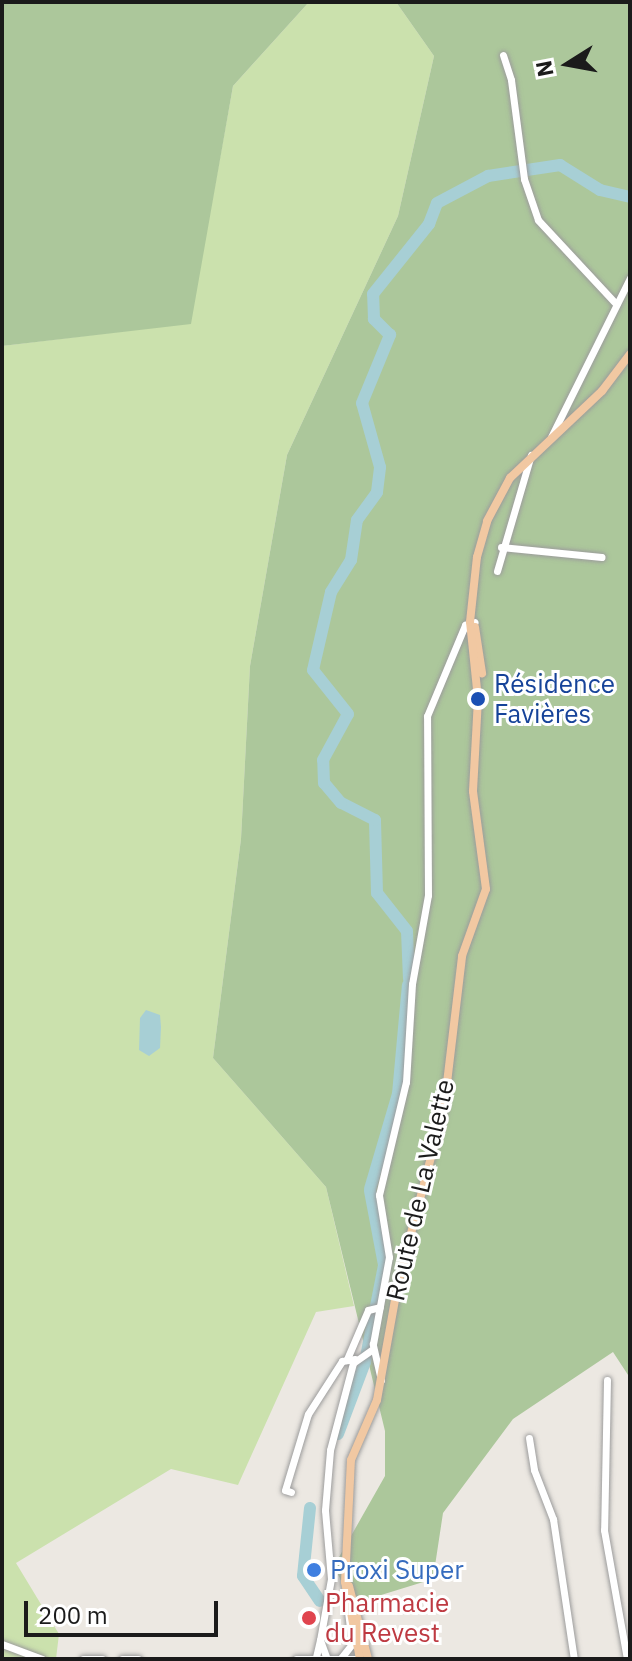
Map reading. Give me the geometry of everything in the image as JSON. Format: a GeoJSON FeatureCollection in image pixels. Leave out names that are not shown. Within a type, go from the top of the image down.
{"type":"FeatureCollection","features":[{"type":"Feature","properties":{"kind":"main road","name":"Route de La Valette"},"geometry":{"type":"LineString","coordinates":[[362,1659],[347,1598],[344,1566],[351,1460],[381,1380],[398,1283],[444,1108],[462,956],[486,889],[474,831],[478,717],[472,622],[482,536],[496,501],[531,455],[602,391],[630,354]]}},
{"type":"Feature","properties":{"kind":"main road","name":"Route de La Valette"},"geometry":{"type":"LineString","coordinates":[[344,1566],[358,1619],[362,1659]]}},
{"type":"Feature","properties":{"kind":"street"},"geometry":{"type":"LineString","coordinates":[[503,55],[511,80],[524,179],[538,220],[616,304]]}},
{"type":"Feature","properties":{"kind":"street"},"geometry":{"type":"LineString","coordinates":[[551,437],[630,278]]}},
{"type":"Feature","properties":{"kind":"street"},"geometry":{"type":"LineString","coordinates":[[497,571],[501,547],[531,455]]}},
{"type":"Feature","properties":{"kind":"street"},"geometry":{"type":"LineString","coordinates":[[501,547],[602,557]]}},
{"type":"Feature","properties":{"kind":"street"},"geometry":{"type":"LineString","coordinates":[[381,1380],[369,1351],[389,1257],[379,1195],[406,1082],[412,984],[428,895],[427,716],[472,622]]}},
{"type":"Feature","properties":{"kind":"street"},"geometry":{"type":"LineString","coordinates":[[316,1657],[331,1579],[325,1520],[328,1459],[351,1359],[351,1342],[377,1307]]}},
{"type":"Feature","properties":{"kind":"street"},"geometry":{"type":"LineString","coordinates":[[291,1492],[285,1490],[308,1414],[351,1359],[369,1351]]}},
{"type":"Feature","properties":{"kind":"street"},"geometry":{"type":"LineString","coordinates":[[607,1380],[603,1516],[627,1659]]}},
{"type":"Feature","properties":{"kind":"street"},"geometry":{"type":"LineString","coordinates":[[529,1438],[534,1470],[553,1519],[574,1659]]}},
{"type":"Feature","properties":{"kind":"street"},"geometry":{"type":"LineString","coordinates":[[341,1658],[352,1644],[347,1598]]}},
{"type":"Feature","properties":{"kind":"street"},"geometry":{"type":"LineString","coordinates":[[320,1640],[327,1658]]}},
{"type":"Feature","properties":{"kind":"street"},"geometry":{"type":"LineString","coordinates":[[2,1644],[42,1659]]}},
{"type":"Feature","properties":{"kind":"street"},"geometry":{"type":"LineString","coordinates":[[83,1659],[102,1659]]}},
{"type":"Feature","properties":{"kind":"street"},"geometry":{"type":"LineString","coordinates":[[122,1659],[138,1659]]}},
{"type":"Feature","properties":{"kind":"street"},"geometry":{"type":"LineString","coordinates":[[296,1659],[362,1659]]}},
{"type":"Feature","properties":{"kind":"green space"},"geometry":{"type":"Polygon","coordinates":[[[2,2],[309,2],[233,86],[191,324],[2,346],[2,2]]]}},
{"type":"Feature","properties":{"kind":"green space"},"geometry":{"type":"Polygon","coordinates":[[[309,2],[396,2],[434,56],[398,216],[287,455],[250,666],[241,839],[213,1058],[326,1187],[354,1306],[316,1312],[238,1485],[171,1469],[16,1563],[59,1634],[56,1659],[2,1659],[2,346],[190,323],[233,86],[309,2]]]}},
{"type":"Feature","properties":{"kind":"green space"},"geometry":{"type":"Polygon","coordinates":[[[396,2],[630,2],[630,1378],[613,1352],[513,1419],[443,1513],[433,1579],[352,1604],[334,1566],[385,1476],[385,1431],[326,1187],[213,1058],[241,839],[250,666],[287,455],[398,216],[434,56],[396,2]]]}},
{"type":"Feature","properties":{"kind":"water"},"geometry":{"type":"Polygon","coordinates":[[[146,1010],[160,1015],[161,1027],[160,1048],[149,1056],[139,1050],[140,1018],[146,1010]]]}},
{"type":"Feature","properties":{"kind":"waterway"},"geometry":{"type":"LineString","coordinates":[[409,979],[407,931],[377,893],[375,820],[341,803],[324,783],[323,760],[348,714],[313,670],[331,592],[351,560],[357,520],[377,492],[380,467],[362,403],[390,335],[374,319],[373,294],[429,224],[437,203],[488,176],[560,165],[600,190],[630,197]]}},
{"type":"Feature","properties":{"kind":"waterway"},"geometry":{"type":"LineString","coordinates":[[370,1189],[398,1094],[408,985]]}},
{"type":"Feature","properties":{"kind":"waterway"},"geometry":{"type":"LineString","coordinates":[[338,1434],[365,1362],[384,1265],[370,1191]]}},
{"type":"Feature","properties":{"kind":"waterway"},"geometry":{"type":"LineString","coordinates":[[310,1508],[303,1576],[320,1601]]}},
{"type":"Feature","properties":{"kind":"place","name":"Résidence Favières"},"geometry":{"type":"Point","coordinates":[478,699]}},
{"type":"Feature","properties":{"kind":"place","name":"Proxi Super"},"geometry":{"type":"Point","coordinates":[314,1570]}},
{"type":"Feature","properties":{"kind":"place","name":"Pharmacie du Revest"},"geometry":{"type":"Point","coordinates":[309,1618]}}]}
